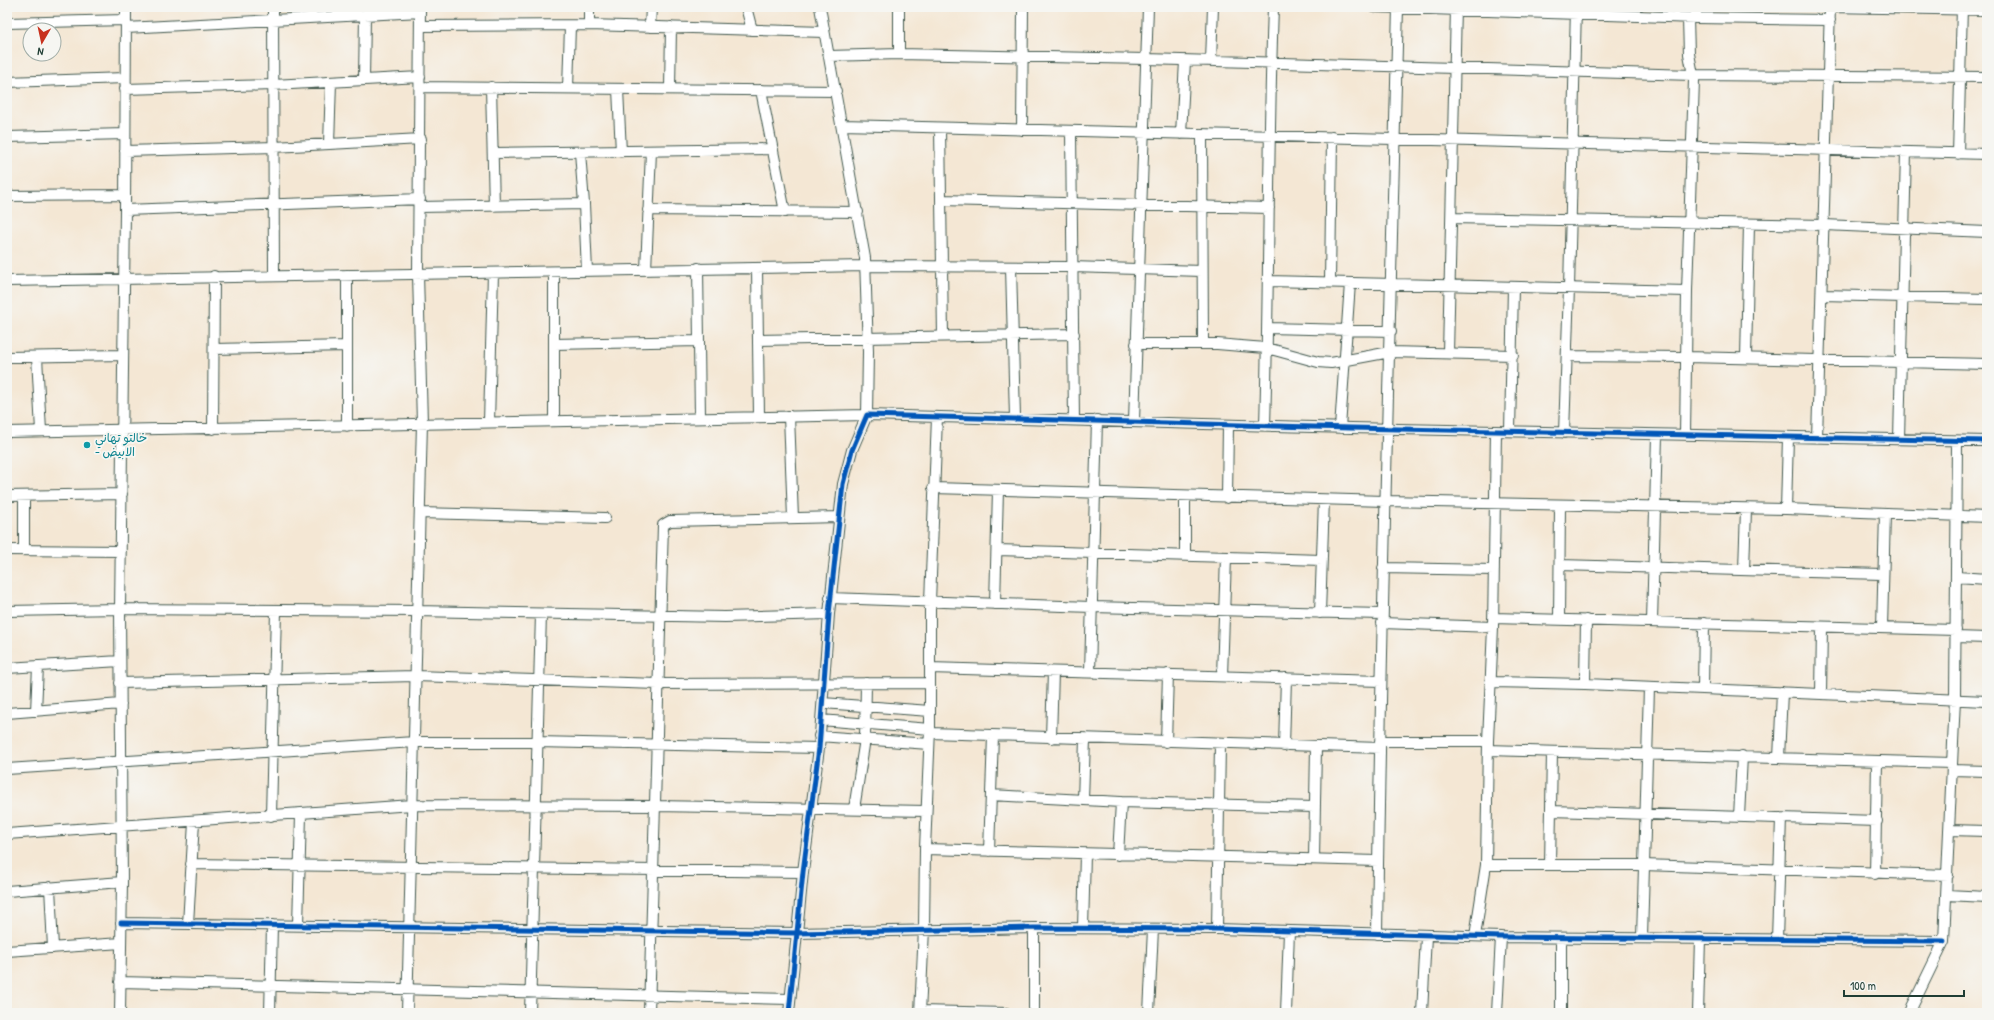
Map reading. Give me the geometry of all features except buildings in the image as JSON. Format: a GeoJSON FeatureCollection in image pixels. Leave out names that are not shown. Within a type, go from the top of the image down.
{"type":"FeatureCollection","features":[{"type":"Feature","properties":{"kind":"street"},"geometry":{"type":"LineString","coordinates":[[120,1013],[122,882],[120,609],[126,195],[126,7]]}},
{"type":"Feature","properties":{"kind":"street"},"geometry":{"type":"LineString","coordinates":[[273,7],[274,276]]}},
{"type":"Feature","properties":{"kind":"street"},"geometry":{"type":"LineString","coordinates":[[589,7],[590,25]]}},
{"type":"Feature","properties":{"kind":"street"},"geometry":{"type":"LineString","coordinates":[[650,26],[651,7]]}},
{"type":"Feature","properties":{"kind":"street"},"geometry":{"type":"LineString","coordinates":[[746,7],[752,30]]}},
{"type":"Feature","properties":{"kind":"street"},"geometry":{"type":"LineString","coordinates":[[789,1013],[803,872],[819,748],[825,683],[830,598],[843,484],[847,465],[867,415],[868,338],[866,266],[858,212],[820,7]]}},
{"type":"Feature","properties":{"kind":"street"},"geometry":{"type":"LineString","coordinates":[[898,54],[899,7]]}},
{"type":"Feature","properties":{"kind":"street"},"geometry":{"type":"LineString","coordinates":[[1022,130],[1024,7]]}},
{"type":"Feature","properties":{"kind":"street"},"geometry":{"type":"LineString","coordinates":[[1134,421],[1142,133],[1148,7]]}},
{"type":"Feature","properties":{"kind":"street"},"geometry":{"type":"LineString","coordinates":[[1211,61],[1213,7]]}},
{"type":"Feature","properties":{"kind":"street"},"geometry":{"type":"LineString","coordinates":[[1265,426],[1268,328],[1268,136],[1272,7]]}},
{"type":"Feature","properties":{"kind":"street"},"geometry":{"type":"LineString","coordinates":[[1373,7],[1576,10],[1692,18],[1830,20]]}},
{"type":"Feature","properties":{"kind":"street"},"geometry":{"type":"LineString","coordinates":[[1377,934],[1386,429],[1391,332],[1398,7]]}},
{"type":"Feature","properties":{"kind":"street"},"geometry":{"type":"LineString","coordinates":[[1686,435],[1687,291],[1693,75],[1689,54],[1692,18],[1696,7]]}},
{"type":"Feature","properties":{"kind":"street"},"geometry":{"type":"LineString","coordinates":[[1817,438],[1827,151],[1830,7],[1962,8],[1987,10]]}},
{"type":"Feature","properties":{"kind":"street"},"geometry":{"type":"LineString","coordinates":[[1448,353],[1456,8]]}},
{"type":"Feature","properties":{"kind":"street"},"geometry":{"type":"LineString","coordinates":[[1958,154],[1962,8]]}},
{"type":"Feature","properties":{"kind":"street"},"geometry":{"type":"LineString","coordinates":[[7,22],[126,24],[273,20],[365,15],[420,10],[421,139],[418,274],[422,423],[407,1013]]}},
{"type":"Feature","properties":{"kind":"street"},"geometry":{"type":"LineString","coordinates":[[1564,433],[1576,10]]}},
{"type":"Feature","properties":{"kind":"street"},"geometry":{"type":"LineString","coordinates":[[364,80],[365,15]]}},
{"type":"Feature","properties":{"kind":"street"},"geometry":{"type":"LineString","coordinates":[[420,26],[590,25],[824,32]]}},
{"type":"Feature","properties":{"kind":"street"},"geometry":{"type":"LineString","coordinates":[[568,88],[570,26]]}},
{"type":"Feature","properties":{"kind":"street"},"geometry":{"type":"LineString","coordinates":[[670,89],[671,27]]}},
{"type":"Feature","properties":{"kind":"street"},"geometry":{"type":"LineString","coordinates":[[829,56],[898,54],[1023,58],[1146,59],[1396,68],[1693,75],[1987,77]]}},
{"type":"Feature","properties":{"kind":"street"},"geometry":{"type":"LineString","coordinates":[[1181,134],[1185,61]]}},
{"type":"Feature","properties":{"kind":"street"},"geometry":{"type":"LineString","coordinates":[[7,82],[125,78]]}},
{"type":"Feature","properties":{"kind":"street"},"geometry":{"type":"LineString","coordinates":[[125,89],[273,85],[364,80],[491,87],[836,91]]}},
{"type":"Feature","properties":{"kind":"street"},"geometry":{"type":"LineString","coordinates":[[329,144],[331,82]]}},
{"type":"Feature","properties":{"kind":"street"},"geometry":{"type":"LineString","coordinates":[[491,87],[494,206]]}},
{"type":"Feature","properties":{"kind":"street"},"geometry":{"type":"LineString","coordinates":[[618,89],[621,152]]}},
{"type":"Feature","properties":{"kind":"street"},"geometry":{"type":"LineString","coordinates":[[761,90],[785,212]]}},
{"type":"Feature","properties":{"kind":"street"},"geometry":{"type":"LineString","coordinates":[[842,125],[1987,154]]}},
{"type":"Feature","properties":{"kind":"street"},"geometry":{"type":"LineString","coordinates":[[940,128],[943,336]]}},
{"type":"Feature","properties":{"kind":"street"},"geometry":{"type":"LineString","coordinates":[[1071,131],[1074,420]]}},
{"type":"Feature","properties":{"kind":"street"},"geometry":{"type":"LineString","coordinates":[[7,137],[125,134]]}},
{"type":"Feature","properties":{"kind":"street"},"geometry":{"type":"LineString","coordinates":[[1202,134],[1203,344]]}},
{"type":"Feature","properties":{"kind":"street"},"geometry":{"type":"LineString","coordinates":[[1330,282],[1332,137]]}},
{"type":"Feature","properties":{"kind":"street"},"geometry":{"type":"LineString","coordinates":[[125,150],[274,147],[421,139]]}},
{"type":"Feature","properties":{"kind":"street"},"geometry":{"type":"LineString","coordinates":[[493,153],[773,149]]}},
{"type":"Feature","properties":{"kind":"street"},"geometry":{"type":"LineString","coordinates":[[646,270],[651,151]]}},
{"type":"Feature","properties":{"kind":"street"},"geometry":{"type":"LineString","coordinates":[[580,152],[587,271]]}},
{"type":"Feature","properties":{"kind":"street"},"geometry":{"type":"LineString","coordinates":[[1899,439],[1906,152]]}},
{"type":"Feature","properties":{"kind":"street"},"geometry":{"type":"LineString","coordinates":[[7,196],[126,195]]}},
{"type":"Feature","properties":{"kind":"street"},"geometry":{"type":"LineString","coordinates":[[941,200],[1268,208]]}},
{"type":"Feature","properties":{"kind":"street"},"geometry":{"type":"LineString","coordinates":[[125,210],[274,204],[420,203],[494,206],[584,204]]}},
{"type":"Feature","properties":{"kind":"street"},"geometry":{"type":"LineString","coordinates":[[648,210],[858,212]]}},
{"type":"Feature","properties":{"kind":"street"},"geometry":{"type":"LineString","coordinates":[[1452,218],[1824,225],[1987,232]]}},
{"type":"Feature","properties":{"kind":"street"},"geometry":{"type":"LineString","coordinates":[[1746,358],[1749,224]]}},
{"type":"Feature","properties":{"kind":"street"},"geometry":{"type":"LineString","coordinates":[[7,281],[214,276],[554,273],[698,268],[866,266],[1072,267],[1202,271]]}},
{"type":"Feature","properties":{"kind":"street"},"geometry":{"type":"LineString","coordinates":[[1011,267],[1015,418]]}},
{"type":"Feature","properties":{"kind":"street"},"geometry":{"type":"LineString","coordinates":[[698,268],[700,417]]}},
{"type":"Feature","properties":{"kind":"street"},"geometry":{"type":"LineString","coordinates":[[757,268],[759,416]]}},
{"type":"Feature","properties":{"kind":"street"},"geometry":{"type":"LineString","coordinates":[[489,422],[493,273]]}},
{"type":"Feature","properties":{"kind":"street"},"geometry":{"type":"LineString","coordinates":[[554,273],[554,421]]}},
{"type":"Feature","properties":{"kind":"street"},"geometry":{"type":"LineString","coordinates":[[346,275],[347,426]]}},
{"type":"Feature","properties":{"kind":"street"},"geometry":{"type":"LineString","coordinates":[[213,429],[214,276]]}},
{"type":"Feature","properties":{"kind":"street"},"geometry":{"type":"LineString","coordinates":[[1268,281],[1687,291]]}},
{"type":"Feature","properties":{"kind":"street"},"geometry":{"type":"LineString","coordinates":[[1340,428],[1350,283]]}},
{"type":"Feature","properties":{"kind":"street"},"geometry":{"type":"LineString","coordinates":[[1510,431],[1513,355],[1513,287]]}},
{"type":"Feature","properties":{"kind":"street"},"geometry":{"type":"LineString","coordinates":[[1822,295],[1987,299]]}},
{"type":"Feature","properties":{"kind":"street"},"geometry":{"type":"LineString","coordinates":[[1268,328],[1391,332]]}},
{"type":"Feature","properties":{"kind":"street"},"geometry":{"type":"LineString","coordinates":[[758,340],[1074,334]]}},
{"type":"Feature","properties":{"kind":"street"},"geometry":{"type":"LineString","coordinates":[[554,344],[699,341]]}},
{"type":"Feature","properties":{"kind":"street"},"geometry":{"type":"LineString","coordinates":[[1136,344],[1203,344],[1267,348],[1318,362],[1345,362],[1373,354],[1390,352],[1513,355]]}},
{"type":"Feature","properties":{"kind":"street"},"geometry":{"type":"LineString","coordinates":[[214,349],[346,346]]}},
{"type":"Feature","properties":{"kind":"street"},"geometry":{"type":"LineString","coordinates":[[7,357],[123,355]]}},
{"type":"Feature","properties":{"kind":"street"},"geometry":{"type":"LineString","coordinates":[[1567,356],[1746,358],[1987,364]]}},
{"type":"Feature","properties":{"kind":"street"},"geometry":{"type":"LineString","coordinates":[[37,357],[41,431]]}},
{"type":"Feature","properties":{"kind":"street"},"geometry":{"type":"LineString","coordinates":[[7,432],[213,429],[700,417],[867,415],[1134,421],[1340,428],[1987,441]]}},
{"type":"Feature","properties":{"kind":"street"},"geometry":{"type":"LineString","coordinates":[[789,416],[793,518]]}},
{"type":"Feature","properties":{"kind":"street"},"geometry":{"type":"LineString","coordinates":[[937,417],[933,488],[930,602],[930,735],[926,811],[924,929],[920,1012],[1006,1013]]}},
{"type":"Feature","properties":{"kind":"street"},"geometry":{"type":"LineString","coordinates":[[1090,672],[1092,553],[1097,420]]}},
{"type":"Feature","properties":{"kind":"street"},"geometry":{"type":"LineString","coordinates":[[1228,424],[1228,498]]}},
{"type":"Feature","properties":{"kind":"street"},"geometry":{"type":"LineString","coordinates":[[1475,936],[1486,864],[1488,745],[1496,503],[1496,431]]}},
{"type":"Feature","properties":{"kind":"street"},"geometry":{"type":"LineString","coordinates":[[1652,622],[1657,435]]}},
{"type":"Feature","properties":{"kind":"street"},"geometry":{"type":"LineString","coordinates":[[1786,509],[1788,437]]}},
{"type":"Feature","properties":{"kind":"street"},"geometry":{"type":"LineString","coordinates":[[1909,1013],[1944,941],[1955,699],[1957,441]]}},
{"type":"Feature","properties":{"kind":"street"},"geometry":{"type":"LineString","coordinates":[[933,488],[1385,502],[1786,509],[1987,517]]}},
{"type":"Feature","properties":{"kind":"street"},"geometry":{"type":"LineString","coordinates":[[995,604],[998,490]]}},
{"type":"Feature","properties":{"kind":"street"},"geometry":{"type":"LineString","coordinates":[[7,496],[122,494]]}},
{"type":"Feature","properties":{"kind":"street"},"geometry":{"type":"LineString","coordinates":[[24,496],[24,549]]}},
{"type":"Feature","properties":{"kind":"street"},"geometry":{"type":"LineString","coordinates":[[1185,496],[1185,556]]}},
{"type":"Feature","properties":{"kind":"street"},"geometry":{"type":"LineString","coordinates":[[1320,613],[1324,500]]}},
{"type":"Feature","properties":{"kind":"street"},"geometry":{"type":"LineString","coordinates":[[1559,620],[1560,505]]}},
{"type":"Feature","properties":{"kind":"street"},"geometry":{"type":"LineString","coordinates":[[1744,570],[1746,509]]}},
{"type":"Feature","properties":{"kind":"street"},"geometry":{"type":"LineString","coordinates":[[420,513],[605,518]]}},
{"type":"Feature","properties":{"kind":"street"},"geometry":{"type":"LineString","coordinates":[[1882,628],[1882,574],[1885,513]]}},
{"type":"Feature","properties":{"kind":"street"},"geometry":{"type":"LineString","coordinates":[[649,1013],[656,806],[662,529],[666,522],[839,517]]}},
{"type":"Feature","properties":{"kind":"street"},"geometry":{"type":"LineString","coordinates":[[7,550],[121,551]]}},
{"type":"Feature","properties":{"kind":"street"},"geometry":{"type":"LineString","coordinates":[[997,550],[1322,560]]}},
{"type":"Feature","properties":{"kind":"street"},"geometry":{"type":"LineString","coordinates":[[1222,676],[1226,557]]}},
{"type":"Feature","properties":{"kind":"street"},"geometry":{"type":"LineString","coordinates":[[1560,565],[1882,574]]}},
{"type":"Feature","properties":{"kind":"street"},"geometry":{"type":"LineString","coordinates":[[1383,568],[1494,570]]}},
{"type":"Feature","properties":{"kind":"street"},"geometry":{"type":"LineString","coordinates":[[1957,577],[1987,579]]}},
{"type":"Feature","properties":{"kind":"street"},"geometry":{"type":"LineString","coordinates":[[830,598],[1092,608],[1320,613],[1382,619],[1493,622],[1586,620],[1882,628],[1987,638]]}},
{"type":"Feature","properties":{"kind":"street"},"geometry":{"type":"LineString","coordinates":[[7,611],[120,609],[417,611],[725,617],[829,614]]}},
{"type":"Feature","properties":{"kind":"street"},"geometry":{"type":"LineString","coordinates":[[270,816],[276,611]]}},
{"type":"Feature","properties":{"kind":"street"},"geometry":{"type":"LineString","coordinates":[[530,1013],[541,614]]}},
{"type":"Feature","properties":{"kind":"street"},"geometry":{"type":"LineString","coordinates":[[1585,684],[1586,620]]}},
{"type":"Feature","properties":{"kind":"street"},"geometry":{"type":"LineString","coordinates":[[1703,689],[1704,624]]}},
{"type":"Feature","properties":{"kind":"street"},"geometry":{"type":"LineString","coordinates":[[1820,694],[1822,627]]}},
{"type":"Feature","properties":{"kind":"street"},"geometry":{"type":"LineString","coordinates":[[7,668],[120,661]]}},
{"type":"Feature","properties":{"kind":"street"},"geometry":{"type":"LineString","coordinates":[[36,711],[38,666]]}},
{"type":"Feature","properties":{"kind":"street"},"geometry":{"type":"LineString","coordinates":[[930,668],[1381,681]]}},
{"type":"Feature","properties":{"kind":"street"},"geometry":{"type":"LineString","coordinates":[[1051,738],[1053,672]]}},
{"type":"Feature","properties":{"kind":"street"},"geometry":{"type":"LineString","coordinates":[[1166,742],[1168,674]]}},
{"type":"Feature","properties":{"kind":"street"},"geometry":{"type":"LineString","coordinates":[[120,683],[274,678],[415,676],[658,684],[930,683]]}},
{"type":"Feature","properties":{"kind":"street"},"geometry":{"type":"LineString","coordinates":[[1284,746],[1286,678]]}},
{"type":"Feature","properties":{"kind":"street"},"geometry":{"type":"LineString","coordinates":[[1490,682],[1649,686],[1987,701]]}},
{"type":"Feature","properties":{"kind":"street"},"geometry":{"type":"LineString","coordinates":[[854,809],[866,723],[866,683]]}},
{"type":"Feature","properties":{"kind":"street"},"geometry":{"type":"LineString","coordinates":[[1642,938],[1649,686]]}},
{"type":"Feature","properties":{"kind":"street"},"geometry":{"type":"LineString","coordinates":[[1779,758],[1782,692]]}},
{"type":"Feature","properties":{"kind":"street"},"geometry":{"type":"LineString","coordinates":[[823,703],[930,711]]}},
{"type":"Feature","properties":{"kind":"street"},"geometry":{"type":"LineString","coordinates":[[7,713],[121,704]]}},
{"type":"Feature","properties":{"kind":"street"},"geometry":{"type":"LineString","coordinates":[[821,720],[866,723],[930,735]]}},
{"type":"Feature","properties":{"kind":"street"},"geometry":{"type":"LineString","coordinates":[[819,736],[864,739],[930,735],[993,736],[1316,747],[1380,744],[1488,745],[1552,752],[1648,753],[1877,761],[1952,766],[1987,771]]}},
{"type":"Feature","properties":{"kind":"street"},"geometry":{"type":"LineString","coordinates":[[990,851],[993,736]]}},
{"type":"Feature","properties":{"kind":"street"},"geometry":{"type":"LineString","coordinates":[[1083,800],[1085,739]]}},
{"type":"Feature","properties":{"kind":"street"},"geometry":{"type":"LineString","coordinates":[[7,770],[414,742],[537,742],[819,748]]}},
{"type":"Feature","properties":{"kind":"street"},"geometry":{"type":"LineString","coordinates":[[1218,929],[1218,805],[1220,744]]}},
{"type":"Feature","properties":{"kind":"street"},"geometry":{"type":"LineString","coordinates":[[1314,860],[1316,747]]}},
{"type":"Feature","properties":{"kind":"street"},"geometry":{"type":"LineString","coordinates":[[1550,865],[1552,752]]}},
{"type":"Feature","properties":{"kind":"street"},"geometry":{"type":"LineString","coordinates":[[1739,817],[1742,756]]}},
{"type":"Feature","properties":{"kind":"street"},"geometry":{"type":"LineString","coordinates":[[1875,874],[1877,761]]}},
{"type":"Feature","properties":{"kind":"street"},"geometry":{"type":"LineString","coordinates":[[991,796],[1121,802],[1315,807]]}},
{"type":"Feature","properties":{"kind":"street"},"geometry":{"type":"LineString","coordinates":[[1118,855],[1121,802]]}},
{"type":"Feature","properties":{"kind":"street"},"geometry":{"type":"LineString","coordinates":[[7,834],[194,822],[412,805],[656,806],[926,811]]}},
{"type":"Feature","properties":{"kind":"street"},"geometry":{"type":"LineString","coordinates":[[1551,811],[1877,821]]}},
{"type":"Feature","properties":{"kind":"street"},"geometry":{"type":"LineString","coordinates":[[298,925],[301,814]]}},
{"type":"Feature","properties":{"kind":"street"},"geometry":{"type":"LineString","coordinates":[[1777,939],[1781,818]]}},
{"type":"Feature","properties":{"kind":"street"},"geometry":{"type":"LineString","coordinates":[[188,924],[194,822]]}},
{"type":"Feature","properties":{"kind":"street"},"geometry":{"type":"LineString","coordinates":[[1949,830],[1987,831]]}},
{"type":"Feature","properties":{"kind":"street"},"geometry":{"type":"LineString","coordinates":[[925,849],[1218,858],[1378,861]]}},
{"type":"Feature","properties":{"kind":"street"},"geometry":{"type":"LineString","coordinates":[[1083,928],[1085,854]]}},
{"type":"Feature","properties":{"kind":"street"},"geometry":{"type":"LineString","coordinates":[[191,864],[803,872]]}},
{"type":"Feature","properties":{"kind":"street"},"geometry":{"type":"LineString","coordinates":[[1486,864],[1643,866],[1948,876]]}},
{"type":"Feature","properties":{"kind":"street"},"geometry":{"type":"LineString","coordinates":[[7,891],[122,882]]}},
{"type":"Feature","properties":{"kind":"street"},"geometry":{"type":"LineString","coordinates":[[50,888],[53,948]]}},
{"type":"Feature","properties":{"kind":"street"},"geometry":{"type":"LineString","coordinates":[[1947,895],[1987,897]]}},
{"type":"Feature","properties":{"kind":"street"},"geometry":{"type":"LineString","coordinates":[[121,923],[797,933],[924,929],[1218,929],[1426,936],[1944,941]]}},
{"type":"Feature","properties":{"kind":"street"},"geometry":{"type":"LineString","coordinates":[[270,1013],[272,925]]}},
{"type":"Feature","properties":{"kind":"street"},"geometry":{"type":"LineString","coordinates":[[1034,928],[1034,1013]]}},
{"type":"Feature","properties":{"kind":"street"},"geometry":{"type":"LineString","coordinates":[[1150,1013],[1153,929]]}},
{"type":"Feature","properties":{"kind":"street"},"geometry":{"type":"LineString","coordinates":[[1286,1013],[1289,931]]}},
{"type":"Feature","properties":{"kind":"street"},"geometry":{"type":"LineString","coordinates":[[1422,1013],[1426,936]]}},
{"type":"Feature","properties":{"kind":"street"},"geometry":{"type":"LineString","coordinates":[[1497,1013],[1501,937]]}},
{"type":"Feature","properties":{"kind":"street"},"geometry":{"type":"LineString","coordinates":[[1561,938],[1561,1013]]}},
{"type":"Feature","properties":{"kind":"street"},"geometry":{"type":"LineString","coordinates":[[1698,1013],[1700,938]]}},
{"type":"Feature","properties":{"kind":"street"},"geometry":{"type":"LineString","coordinates":[[7,951],[121,943]]}},
{"type":"Feature","properties":{"kind":"street"},"geometry":{"type":"LineString","coordinates":[[120,982],[790,999]]}},
{"type":"Feature","properties":{"kind":"cycle path"},"geometry":{"type":"LineString","coordinates":[[789,1013],[803,872],[819,748],[829,614],[843,484],[852,450],[867,415],[1351,428],[1987,441]]}},
{"type":"Feature","properties":{"kind":"cycle path"},"geometry":{"type":"LineString","coordinates":[[121,923],[797,933],[1034,928],[1217,929],[1501,937],[1944,941]]}},
{"type":"Feature","properties":{"kind":"place","name":"خالتو تهاني - الابيض"},"geometry":{"type":"Point","coordinates":[87,445]}}]}
